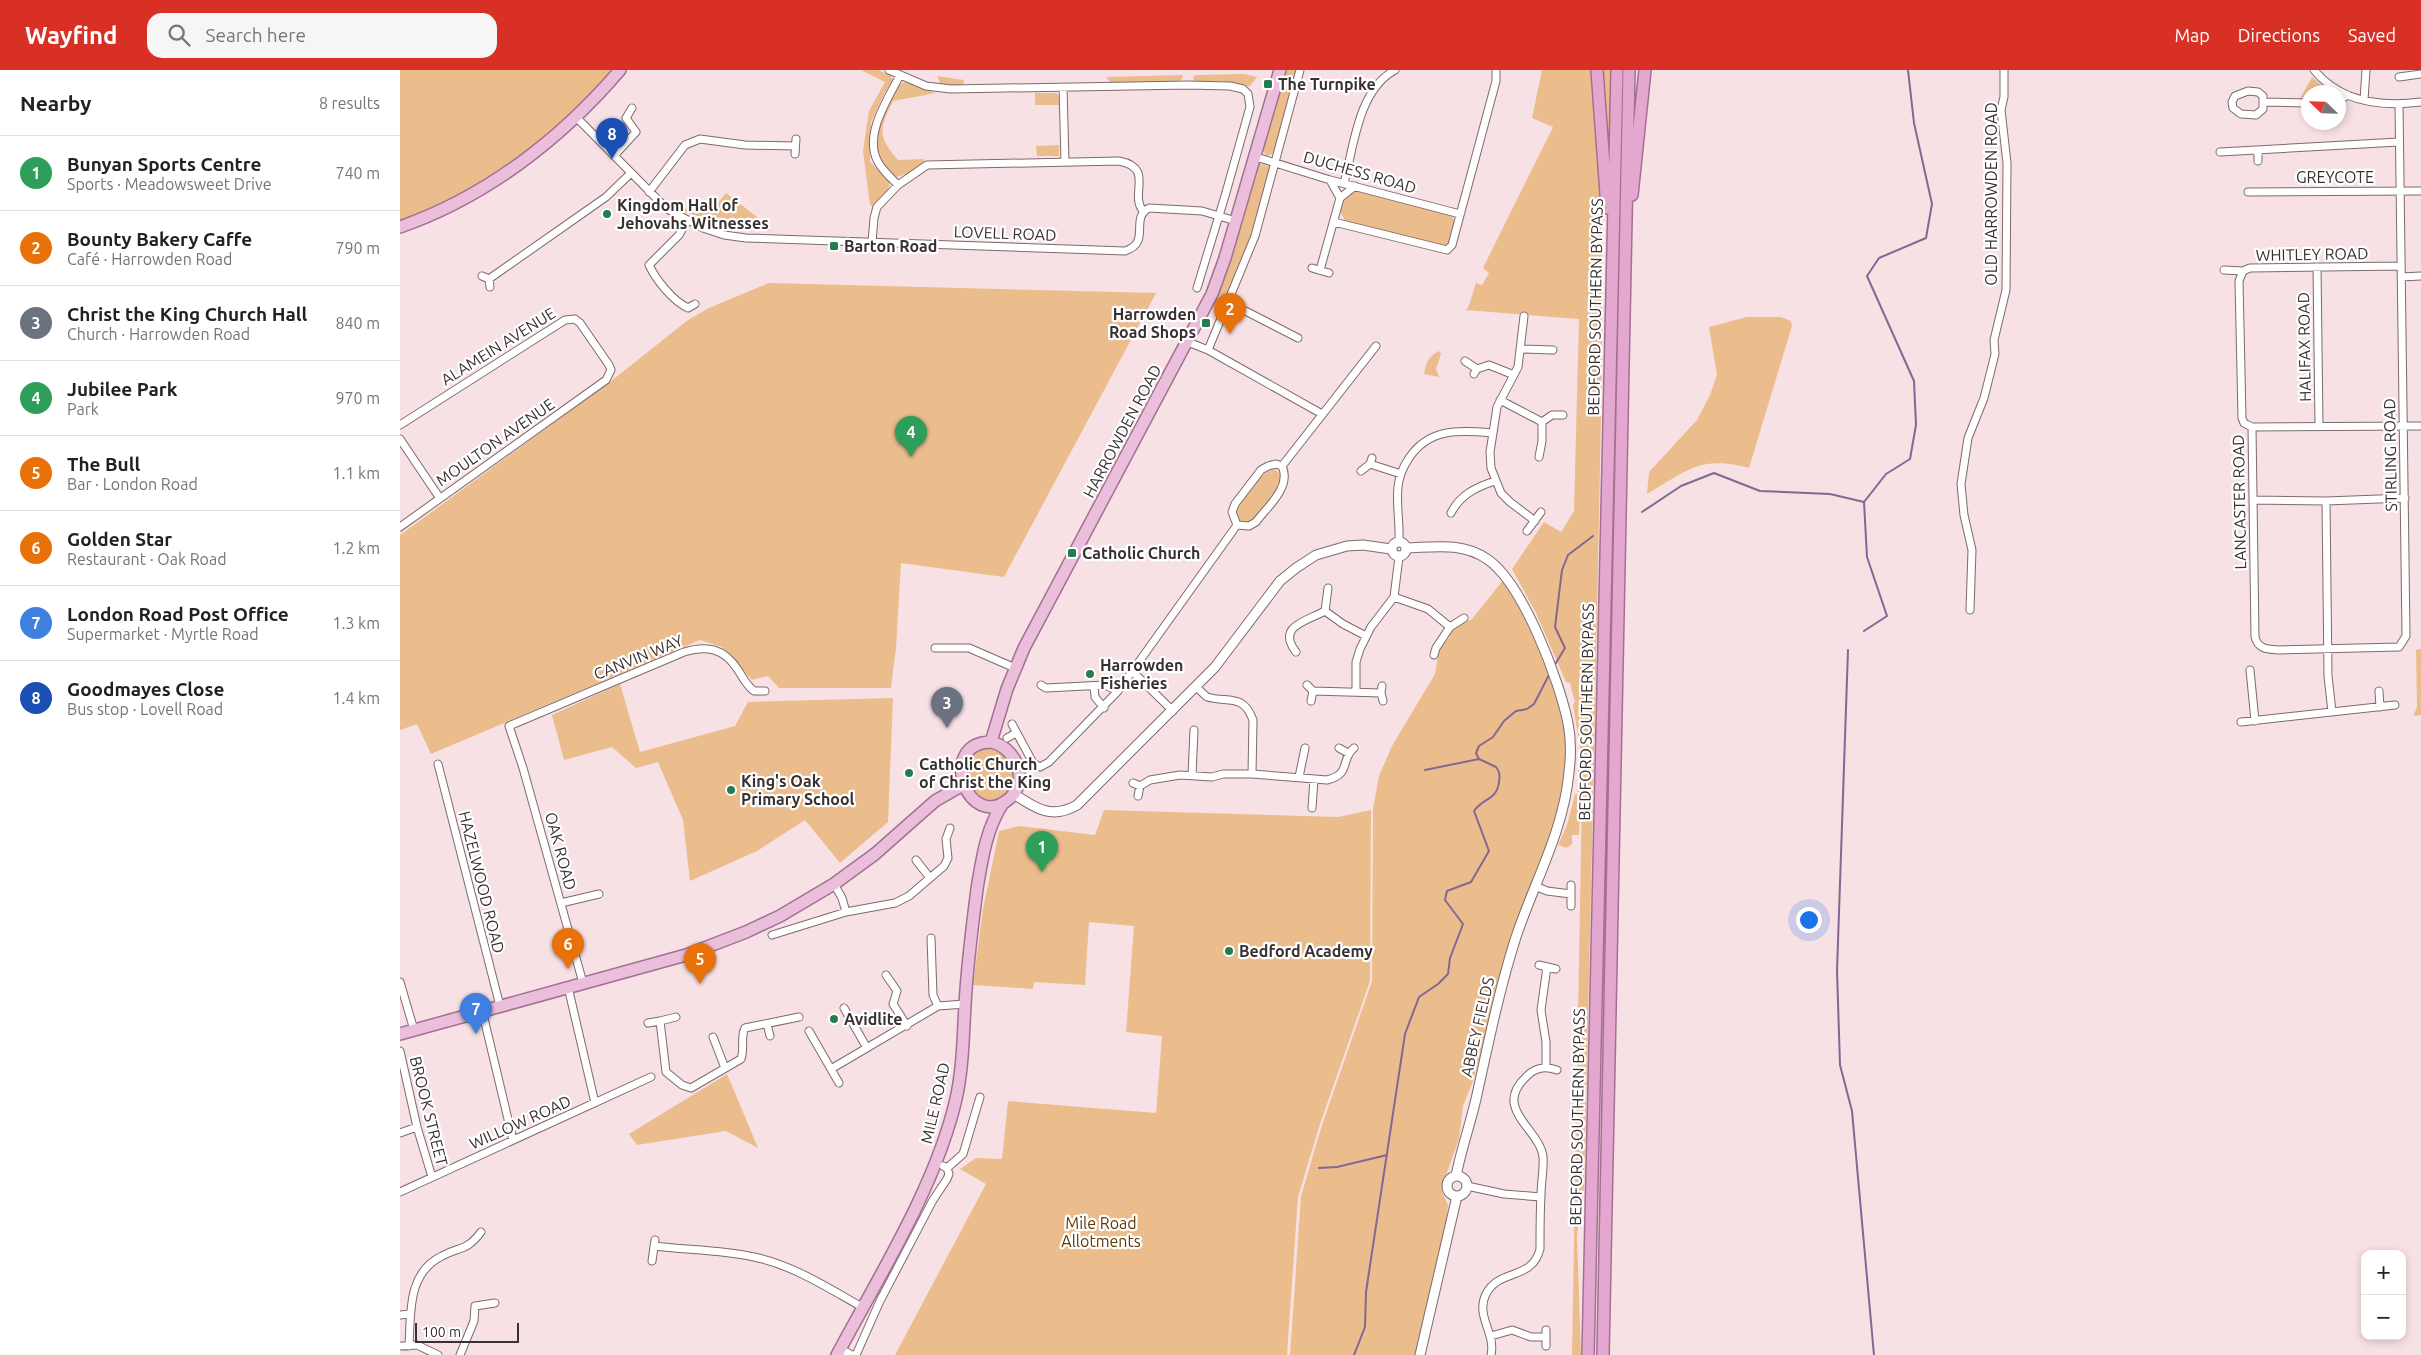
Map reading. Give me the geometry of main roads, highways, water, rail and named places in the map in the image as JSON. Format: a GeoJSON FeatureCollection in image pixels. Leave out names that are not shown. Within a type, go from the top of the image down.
{"type":"FeatureCollection","features":[{"type":"Feature","properties":{"kind":"highway"},"geometry":{"type":"LineString","coordinates":[[1597,70],[1618,273]]}},
{"type":"Feature","properties":{"kind":"highway","name":"BEDFORD SOUTHERN BYPASS"},"geometry":{"type":"LineString","coordinates":[[1603,1355],[1618,273],[1617,70]]}},
{"type":"Feature","properties":{"kind":"highway","name":"BEDFORD SOUTHERN BYPASS"},"geometry":{"type":"LineString","coordinates":[[1588,1355],[1618,273],[1628,70]]}},
{"type":"Feature","properties":{"kind":"highway"},"geometry":{"type":"LineString","coordinates":[[1618,273],[1645,70]]}},
{"type":"Feature","properties":{"kind":"main road"},"geometry":{"type":"LineString","coordinates":[[400,227],[441,211],[501,177],[576,117],[620,70]]}},
{"type":"Feature","properties":{"kind":"main road","name":"HARROWDEN ROAD"},"geometry":{"type":"LineString","coordinates":[[991,742],[1015,668],[1050,598],[1212,294],[1280,70]]}},
{"type":"Feature","properties":{"kind":"main road"},"geometry":{"type":"LineString","coordinates":[[991,742],[1006,748],[1016,761],[1019,778],[1014,794],[1003,803],[990,806],[980,804],[968,794],[963,785],[961,767],[965,757],[977,746],[991,742]]}},
{"type":"Feature","properties":{"kind":"main road"},"geometry":{"type":"LineString","coordinates":[[400,1034],[686,955],[726,940],[780,916],[834,884],[875,854],[935,800],[963,785]]}},
{"type":"Feature","properties":{"kind":"main road","name":"MILE ROAD"},"geometry":{"type":"LineString","coordinates":[[838,1352],[936,1163],[946,1138],[958,1092],[975,904],[988,835],[1003,803]]}},
{"type":"Feature","properties":{"kind":"main road","name":"MILE ROAD"},"geometry":{"type":"LineString","coordinates":[[980,804],[988,835]]}},
{"type":"Feature","properties":{"kind":"waterway"},"geometry":{"type":"LineString","coordinates":[[1642,512],[1681,486],[1714,473],[1760,491],[1830,494],[1864,502],[1886,474],[1910,459],[1916,425],[1914,381],[1867,276],[1879,258],[1926,238],[1932,204],[1914,123],[1908,70]]}},
{"type":"Feature","properties":{"kind":"waterway"},"geometry":{"type":"LineString","coordinates":[[1864,502],[1867,557],[1887,616],[1864,631]]}},
{"type":"Feature","properties":{"kind":"waterway"},"geometry":{"type":"LineString","coordinates":[[1554,666],[1565,648],[1555,627],[1562,570],[1568,555],[1593,536]]}},
{"type":"Feature","properties":{"kind":"waterway"},"geometry":{"type":"LineString","coordinates":[[1848,650],[1837,971],[1840,1065],[1852,1111],[1874,1355]]}},
{"type":"Feature","properties":{"kind":"waterway"},"geometry":{"type":"LineString","coordinates":[[1354,1355],[1365,1327],[1366,1292],[1405,1034],[1419,997],[1438,984],[1448,974],[1450,958],[1463,924],[1445,900],[1447,891],[1471,882],[1489,851],[1474,811],[1496,792],[1499,774],[1496,767],[1479,759],[1476,753],[1479,746],[1493,737],[1504,721],[1516,711],[1527,709],[1534,704],[1550,673]]}},
{"type":"Feature","properties":{"kind":"waterway"},"geometry":{"type":"LineString","coordinates":[[1425,770],[1479,759]]}},
{"type":"Feature","properties":{"kind":"waterway"},"geometry":{"type":"LineString","coordinates":[[1319,1168],[1337,1167],[1387,1155]]}},
{"type":"Feature","properties":{"kind":"place","name":"The Turnpike"},"geometry":{"type":"Point","coordinates":[1268,84]}},
{"type":"Feature","properties":{"kind":"place","name":"Goodmayes Close"},"geometry":{"type":"Point","coordinates":[612,159]}},
{"type":"Feature","properties":{"kind":"place","name":"Kingdom Hall of Jehovahs Witnesses"},"geometry":{"type":"Point","coordinates":[607,214]}},
{"type":"Feature","properties":{"kind":"place","name":"Barton Road"},"geometry":{"type":"Point","coordinates":[834,246]}},
{"type":"Feature","properties":{"kind":"place","name":"Harrowden Road Shops"},"geometry":{"type":"Point","coordinates":[1206,323]}},
{"type":"Feature","properties":{"kind":"place","name":"Bounty Bakery Caffe"},"geometry":{"type":"Point","coordinates":[1230,334]}},
{"type":"Feature","properties":{"kind":"place","name":"Jubilee Park"},"geometry":{"type":"Point","coordinates":[911,457]}},
{"type":"Feature","properties":{"kind":"place","name":"Catholic Church"},"geometry":{"type":"Point","coordinates":[1072,553]}},
{"type":"Feature","properties":{"kind":"place","name":"Harrowden Fisheries"},"geometry":{"type":"Point","coordinates":[1090,674]}},
{"type":"Feature","properties":{"kind":"place","name":"Christ the King Church Hall"},"geometry":{"type":"Point","coordinates":[947,728]}},
{"type":"Feature","properties":{"kind":"place","name":"Catholic Church of Christ the King"},"geometry":{"type":"Point","coordinates":[909,773]}},
{"type":"Feature","properties":{"kind":"place","name":"King's Oak Primary School"},"geometry":{"type":"Point","coordinates":[731,790]}},
{"type":"Feature","properties":{"kind":"place","name":"Bunyan Sports Centre"},"geometry":{"type":"Point","coordinates":[1042,872]}},
{"type":"Feature","properties":{"kind":"place","name":"Bedford Academy"},"geometry":{"type":"Point","coordinates":[1229,951]}},
{"type":"Feature","properties":{"kind":"place","name":"Golden Star"},"geometry":{"type":"Point","coordinates":[568,969]}},
{"type":"Feature","properties":{"kind":"place","name":"The Bull"},"geometry":{"type":"Point","coordinates":[700,984]}},
{"type":"Feature","properties":{"kind":"place","name":"Avidlite"},"geometry":{"type":"Point","coordinates":[834,1019]}},
{"type":"Feature","properties":{"kind":"place","name":"London Road Post Office"},"geometry":{"type":"Point","coordinates":[476,1034]}},
{"type":"Feature","properties":{"kind":"park label","name":"Mile Road Allotments"},"geometry":{"type":"Point","coordinates":[1101,1232]}}]}
